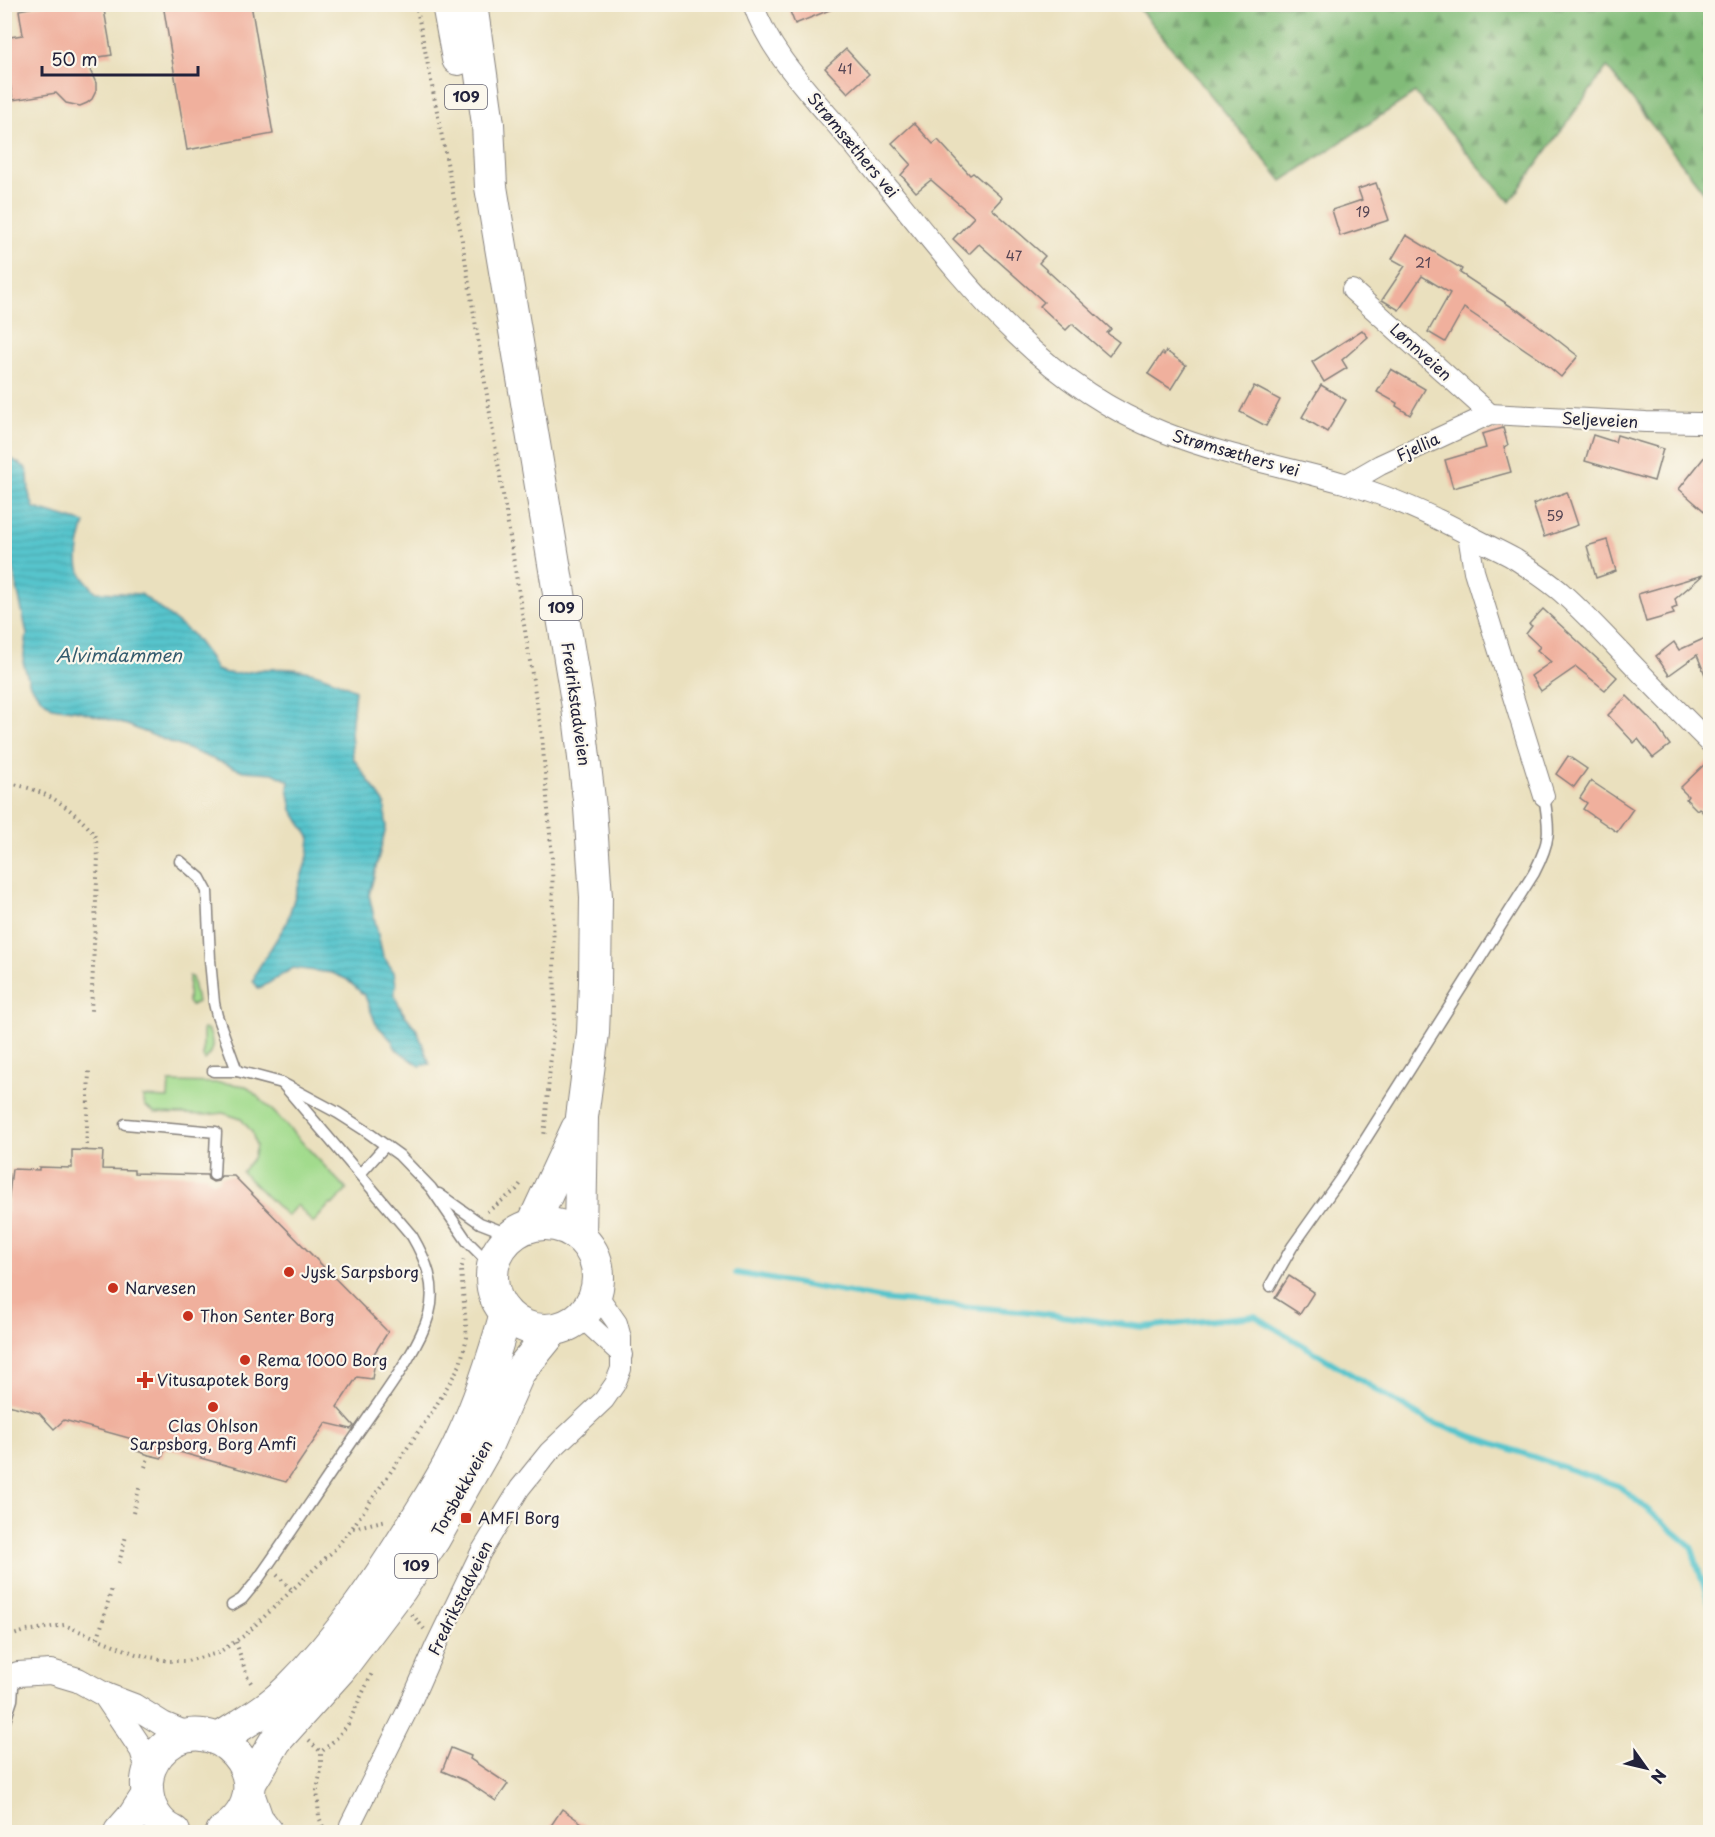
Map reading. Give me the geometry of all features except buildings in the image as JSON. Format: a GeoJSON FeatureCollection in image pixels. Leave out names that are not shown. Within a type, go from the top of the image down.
{"type":"FeatureCollection","features":[{"type":"Feature","properties":{"kind":"main road","name":"Fredrikstadveien"},"geometry":{"type":"LineString","coordinates":[[448,4],[472,131],[491,187]]}},
{"type":"Feature","properties":{"kind":"main road","name":"Fredrikstadveien"},"geometry":{"type":"LineString","coordinates":[[471,4],[488,124],[491,187],[578,707],[590,808],[596,897],[595,982],[593,1033],[582,1117],[580,1236]]}},
{"type":"Feature","properties":{"kind":"main road","name":"Fredrikstadveien"},"geometry":{"type":"LineString","coordinates":[[522,1230],[582,1117]]}},
{"type":"Feature","properties":{"kind":"main road"},"geometry":{"type":"LineString","coordinates":[[492,1266],[491,1283],[496,1299],[506,1313],[520,1324],[536,1330],[577,1313],[598,1278],[597,1262],[590,1247],[580,1236],[566,1227],[550,1223],[522,1230]]}},
{"type":"Feature","properties":{"kind":"main road","name":"109"},"geometry":{"type":"LineString","coordinates":[[492,1266],[499,1249],[522,1230]]}},
{"type":"Feature","properties":{"kind":"main road","name":"Torsbekkveien"},"geometry":{"type":"LineString","coordinates":[[205,1738],[249,1720],[288,1690],[332,1641],[363,1601],[388,1565],[462,1441],[494,1360],[506,1313]]}},
{"type":"Feature","properties":{"kind":"main road","name":"Torsbekkveien"},"geometry":{"type":"LineString","coordinates":[[249,1790],[276,1740],[368,1634],[434,1539],[485,1449],[519,1372],[577,1313]]}},
{"type":"Feature","properties":{"kind":"main road"},"geometry":{"type":"LineString","coordinates":[[205,1738],[230,1747],[240,1757],[247,1770],[249,1790],[257,1819],[267,1833]]}},
{"type":"Feature","properties":{"kind":"main road","name":"109"},"geometry":{"type":"LineString","coordinates":[[120,1833],[134,1816],[148,1784],[155,1759],[165,1747],[178,1739],[205,1738]]}},
{"type":"Feature","properties":{"kind":"main road"},"geometry":{"type":"LineString","coordinates":[[148,1784],[152,1810],[160,1822],[174,1833]]}},
{"type":"Feature","properties":{"kind":"main road","name":"109"},"geometry":{"type":"LineString","coordinates":[[222,1833],[233,1825],[243,1812],[249,1790]]}},
{"type":"Feature","properties":{"kind":"street","name":"Strømsæthers vei"},"geometry":{"type":"LineString","coordinates":[[753,4],[769,39],[786,67],[855,147],[968,286],[1007,328],[1045,362],[1080,389],[1110,407],[1161,432],[1216,450],[1347,484],[1383,496],[1432,516],[1514,559],[1558,589],[1589,618],[1710,743]]}},
{"type":"Feature","properties":{"kind":"street","name":"Lønnveien"},"geometry":{"type":"LineString","coordinates":[[1352,291],[1490,414]]}},
{"type":"Feature","properties":{"kind":"street","name":"Fjellia"},"geometry":{"type":"LineString","coordinates":[[1347,484],[1380,465],[1490,414]]}},
{"type":"Feature","properties":{"kind":"street","name":"Seljeveien"},"geometry":{"type":"LineString","coordinates":[[1490,414],[1710,424]]}},
{"type":"Feature","properties":{"kind":"street"},"geometry":{"type":"LineString","coordinates":[[1468,535],[1474,571],[1544,796]]}},
{"type":"Feature","properties":{"kind":"street"},"geometry":{"type":"LineString","coordinates":[[577,1313],[622,1355]]}},
{"type":"Feature","properties":{"kind":"street","name":"Fredrikstadveien"},"geometry":{"type":"LineString","coordinates":[[349,1833],[350,1825],[481,1552],[520,1488],[549,1452],[604,1400],[615,1384],[621,1369],[622,1355],[618,1323],[577,1313]]}},
{"type":"Feature","properties":{"kind":"street"},"geometry":{"type":"LineString","coordinates":[[9,1677],[51,1672],[78,1680],[105,1695],[134,1706],[164,1724],[205,1738]]}},
{"type":"Feature","properties":{"kind":"street"},"geometry":{"type":"LineString","coordinates":[[105,1695],[142,1750],[148,1784]]}},
{"type":"Feature","properties":{"kind":"lane"},"geometry":{"type":"LineString","coordinates":[[1270,1286],[1292,1247],[1341,1178],[1534,873],[1542,858],[1549,829],[1544,796]]}},
{"type":"Feature","properties":{"kind":"lane"},"geometry":{"type":"LineString","coordinates":[[180,861],[200,878],[207,891],[214,1003],[237,1071]]}},
{"type":"Feature","properties":{"kind":"lane"},"geometry":{"type":"LineString","coordinates":[[213,1071],[237,1071],[282,1083],[338,1113],[386,1145],[431,1188],[467,1241],[492,1266]]}},
{"type":"Feature","properties":{"kind":"lane"},"geometry":{"type":"LineString","coordinates":[[232,1605],[243,1599],[256,1582],[390,1386],[419,1338],[430,1313],[432,1287],[425,1258],[412,1236],[282,1083]]}},
{"type":"Feature","properties":{"kind":"lane"},"geometry":{"type":"LineString","coordinates":[[125,1124],[216,1132],[214,1175]]}},
{"type":"Feature","properties":{"kind":"lane"},"geometry":{"type":"LineString","coordinates":[[360,1174],[386,1145]]}},
{"type":"Feature","properties":{"kind":"lane"},"geometry":{"type":"LineString","coordinates":[[431,1188],[480,1223],[522,1230]]}},
{"type":"Feature","properties":{"kind":"lane"},"geometry":{"type":"LineString","coordinates":[[4,1724],[12,1700],[9,1677]]}},
{"type":"Feature","properties":{"kind":"path"},"geometry":{"type":"LineString","coordinates":[[416,4],[461,234],[542,736],[552,858],[555,1009],[544,1138],[540,1148]]}},
{"type":"Feature","properties":{"kind":"path"},"geometry":{"type":"LineString","coordinates":[[4,782],[52,796],[66,805],[88,826],[95,837],[98,856],[91,1012]]}},
{"type":"Feature","properties":{"kind":"path"},"geometry":{"type":"LineString","coordinates":[[86,1151],[89,1071]]}},
{"type":"Feature","properties":{"kind":"path"},"geometry":{"type":"LineString","coordinates":[[480,1223],[490,1209],[516,1190],[527,1176]]}},
{"type":"Feature","properties":{"kind":"path"},"geometry":{"type":"LineString","coordinates":[[4,1638],[26,1631],[64,1625],[136,1653],[169,1661],[187,1661],[218,1653],[236,1642],[263,1619],[334,1550],[352,1528],[434,1409],[460,1365],[467,1337],[461,1270],[467,1241]]}},
{"type":"Feature","properties":{"kind":"path"},"geometry":{"type":"LineString","coordinates":[[145,1467],[149,1455]]}},
{"type":"Feature","properties":{"kind":"path"},"geometry":{"type":"LineString","coordinates":[[133,1514],[140,1485]]}},
{"type":"Feature","properties":{"kind":"path"},"geometry":{"type":"LineString","coordinates":[[119,1563],[126,1536]]}},
{"type":"Feature","properties":{"kind":"path"},"geometry":{"type":"LineString","coordinates":[[98,1638],[112,1588]]}},
{"type":"Feature","properties":{"kind":"path"},"geometry":{"type":"LineString","coordinates":[[236,1642],[247,1676],[257,1690]]}},
{"type":"Feature","properties":{"kind":"path"},"geometry":{"type":"LineString","coordinates":[[321,1752],[348,1724],[374,1668]]}},
{"type":"Feature","properties":{"kind":"path"},"geometry":{"type":"LineString","coordinates":[[302,1735],[321,1752],[321,1770],[317,1790],[319,1817],[325,1833]]}},
{"type":"Feature","properties":{"kind":"green space"},"geometry":{"type":"Polygon","coordinates":[[[1136,5],[1710,5],[1710,200],[1607,67],[1510,202],[1415,93],[1282,181],[1136,5]]]}},
{"type":"Feature","properties":{"kind":"green space"},"geometry":{"type":"Polygon","coordinates":[[[189,976],[192,977],[197,1002],[191,1006],[188,1002],[189,976]]]}},
{"type":"Feature","properties":{"kind":"green space"},"geometry":{"type":"Polygon","coordinates":[[[203,1029],[208,1030],[212,1042],[210,1053],[205,1060],[203,1057],[203,1029]]]}},
{"type":"Feature","properties":{"kind":"green space"},"geometry":{"type":"Polygon","coordinates":[[[169,1082],[224,1083],[246,1086],[271,1109],[347,1190],[313,1223],[297,1205],[287,1216],[242,1172],[253,1158],[256,1146],[252,1132],[241,1119],[223,1113],[206,1115],[155,1113],[145,1106],[143,1097],[168,1098],[169,1082]]]}},
{"type":"Feature","properties":{"kind":"water","name":"Alvimdammen"},"geometry":{"type":"Polygon","coordinates":[[[5,455],[25,467],[28,474],[29,494],[34,508],[85,523],[78,563],[84,578],[96,592],[141,594],[192,634],[216,670],[235,674],[279,668],[301,670],[312,672],[355,690],[351,733],[353,758],[385,804],[386,828],[369,895],[383,956],[394,972],[396,985],[394,994],[402,1011],[417,1030],[430,1064],[420,1066],[396,1049],[392,1041],[376,1024],[365,996],[346,979],[332,973],[293,968],[259,989],[253,981],[256,972],[286,924],[308,856],[310,838],[292,810],[289,781],[273,773],[243,771],[127,725],[80,711],[52,707],[30,685],[23,662],[27,634],[5,532],[5,455]]]}},
{"type":"Feature","properties":{"kind":"waterway"},"geometry":{"type":"LineString","coordinates":[[736,1273],[890,1300],[1031,1312],[1143,1327],[1255,1316],[1428,1421],[1619,1486],[1691,1546],[1710,1605]]}},
{"type":"Feature","properties":{"kind":"place","name":"Jysk Sarpsborg"},"geometry":{"type":"Point","coordinates":[289,1272]}},
{"type":"Feature","properties":{"kind":"place","name":"Narvesen"},"geometry":{"type":"Point","coordinates":[113,1288]}},
{"type":"Feature","properties":{"kind":"place","name":"Thon Senter Borg"},"geometry":{"type":"Point","coordinates":[188,1316]}},
{"type":"Feature","properties":{"kind":"place","name":"Rema 1000 Borg"},"geometry":{"type":"Point","coordinates":[245,1360]}},
{"type":"Feature","properties":{"kind":"place","name":"Vitusapotek Borg"},"geometry":{"type":"Point","coordinates":[145,1380]}},
{"type":"Feature","properties":{"kind":"place","name":"Clas Ohlson Sarpsborg, Borg Amfi"},"geometry":{"type":"Point","coordinates":[213,1407]}},
{"type":"Feature","properties":{"kind":"place","name":"AMFI Borg"},"geometry":{"type":"Point","coordinates":[466,1518]}}]}
